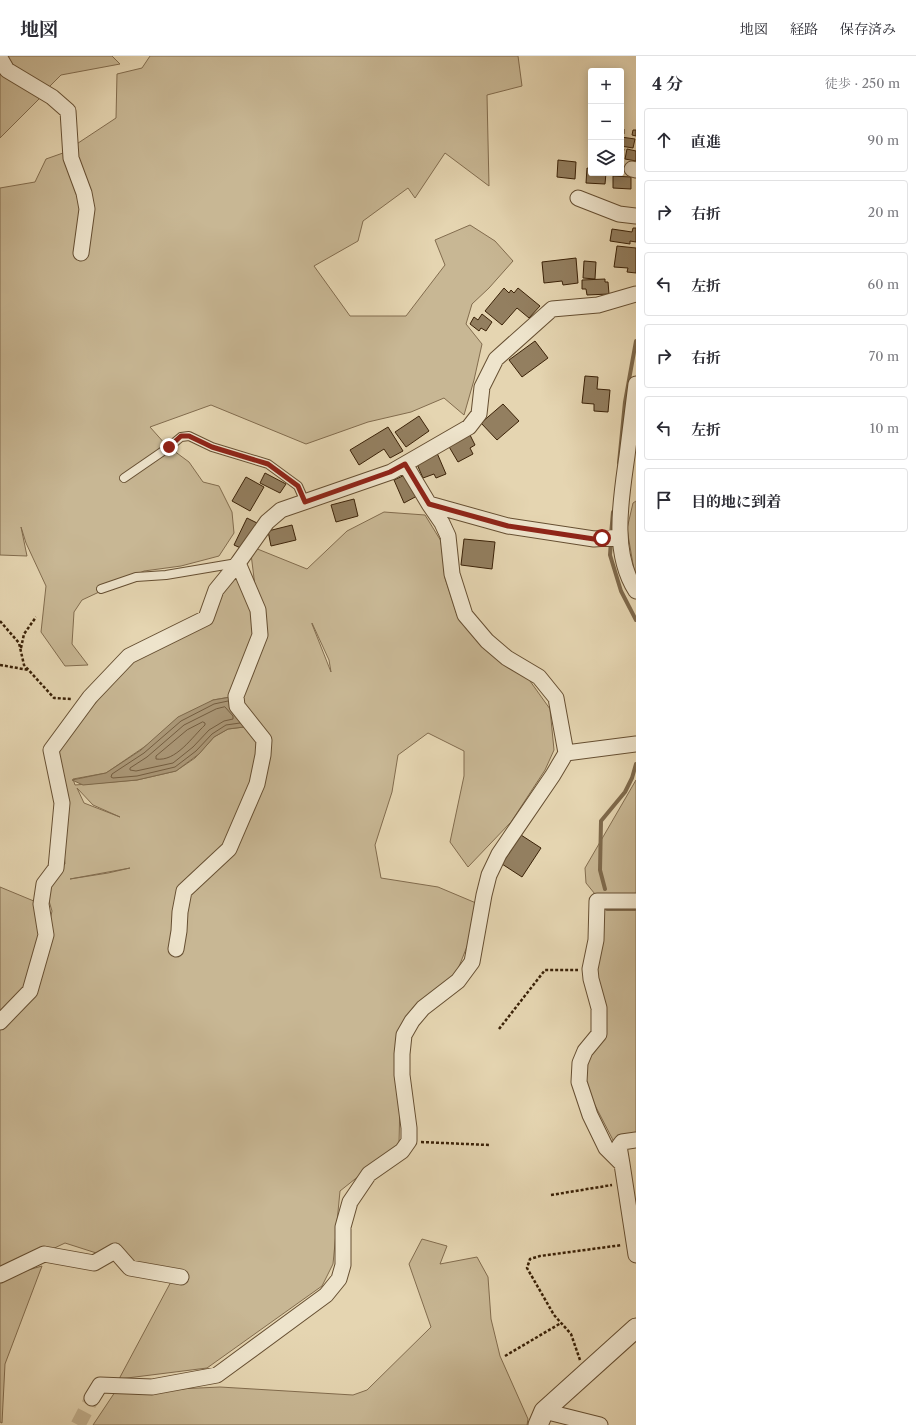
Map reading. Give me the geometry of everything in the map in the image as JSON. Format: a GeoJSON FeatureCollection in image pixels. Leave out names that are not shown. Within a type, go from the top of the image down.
{"type":"FeatureCollection","features":[{"type":"Feature","properties":{"kind":"street"},"geometry":{"type":"LineString","coordinates":[[0,58],[7,70],[52,97],[68,111],[71,158],[84,193],[87,208],[81,253]]}},
{"type":"Feature","properties":{"kind":"street"},"geometry":{"type":"LineString","coordinates":[[578,198],[619,214],[636,216]]}},
{"type":"Feature","properties":{"kind":"street"},"geometry":{"type":"LineString","coordinates":[[0,1022],[30,991],[46,935],[41,904],[44,884],[56,868],[62,803],[51,750],[87,701],[129,656],[206,618],[216,590],[238,563],[267,522],[280,510],[390,472],[469,427],[479,414],[482,387],[496,358],[552,309],[598,305],[636,294]]}},
{"type":"Feature","properties":{"kind":"street"},"geometry":{"type":"LineString","coordinates":[[636,384],[622,493],[620,537],[624,560],[632,584],[636,591]]}},
{"type":"Feature","properties":{"kind":"street"},"geometry":{"type":"LineString","coordinates":[[92,1398],[100,1385],[152,1387],[217,1375],[326,1295],[339,1279],[343,1265],[343,1227],[350,1202],[368,1174],[402,1151],[409,1141],[409,1128],[402,1075],[404,1036],[412,1021],[423,1008],[458,981],[472,962],[489,875],[499,854],[553,775],[566,753],[556,698],[539,677],[507,658],[487,641],[465,615],[452,574],[448,536],[442,523],[405,464]]}},
{"type":"Feature","properties":{"kind":"street"},"geometry":{"type":"LineString","coordinates":[[429,504],[508,526],[594,539],[620,537]]}},
{"type":"Feature","properties":{"kind":"street"},"geometry":{"type":"LineString","coordinates":[[176,949],[184,891],[229,849],[257,784],[263,755],[264,740],[237,706],[236,696],[260,635],[258,610],[238,563]]}},
{"type":"Feature","properties":{"kind":"street"},"geometry":{"type":"LineString","coordinates":[[566,753],[635,744]]}},
{"type":"Feature","properties":{"kind":"street"},"geometry":{"type":"LineString","coordinates":[[622,1164],[606,1148],[590,1114],[579,1082],[580,1063],[584,1051],[599,1034],[599,1008],[590,970],[596,940],[597,901],[636,901]]}},
{"type":"Feature","properties":{"kind":"street"},"geometry":{"type":"LineString","coordinates":[[635,1249],[633,1219],[625,1183],[620,1146],[622,1142],[636,1140]]}},
{"type":"Feature","properties":{"kind":"street"},"geometry":{"type":"LineString","coordinates":[[0,1275],[44,1254],[94,1263],[115,1251],[130,1268],[181,1277]]}},
{"type":"Feature","properties":{"kind":"street"},"geometry":{"type":"LineString","coordinates":[[541,1418],[585,1374],[636,1328]]}},
{"type":"Feature","properties":{"kind":"street"},"geometry":{"type":"LineString","coordinates":[[541,1418],[600,1425]]}},
{"type":"Feature","properties":{"kind":"lane"},"geometry":{"type":"LineString","coordinates":[[124,478],[169,447],[181,436],[189,436],[212,447],[268,464],[298,486],[305,502]]}},
{"type":"Feature","properties":{"kind":"lane"},"geometry":{"type":"LineString","coordinates":[[101,589],[136,577],[238,563]]}},
{"type":"Feature","properties":{"kind":"path"},"geometry":{"type":"LineString","coordinates":[[21,650],[24,634],[36,617]]}},
{"type":"Feature","properties":{"kind":"path"},"geometry":{"type":"LineString","coordinates":[[0,621],[19,644],[24,665],[54,698],[87,701]]}},
{"type":"Feature","properties":{"kind":"path"},"geometry":{"type":"LineString","coordinates":[[0,665],[28,670]]}},
{"type":"Feature","properties":{"kind":"path"},"geometry":{"type":"LineString","coordinates":[[499,1029],[545,970],[590,970]]}},
{"type":"Feature","properties":{"kind":"path"},"geometry":{"type":"LineString","coordinates":[[409,1141],[489,1145]]}},
{"type":"Feature","properties":{"kind":"path"},"geometry":{"type":"LineString","coordinates":[[551,1195],[625,1183]]}},
{"type":"Feature","properties":{"kind":"path"},"geometry":{"type":"LineString","coordinates":[[585,1374],[571,1334],[554,1315],[527,1268],[530,1259],[540,1256],[635,1249]]}},
{"type":"Feature","properties":{"kind":"path"},"geometry":{"type":"LineString","coordinates":[[505,1356],[561,1323]]}},
{"type":"Feature","properties":{"kind":"shaded area"},"geometry":{"type":"Polygon","coordinates":[[[6,56],[112,56],[120,64],[61,75],[46,90],[9,65],[6,56]]]}},
{"type":"Feature","properties":{"kind":"shaded area"},"geometry":{"type":"Polygon","coordinates":[[[150,56],[518,56],[522,86],[487,95],[489,186],[445,153],[415,198],[408,188],[363,221],[358,241],[314,266],[350,316],[406,316],[445,265],[435,240],[470,225],[495,241],[513,261],[489,288],[472,304],[466,324],[482,344],[464,415],[444,398],[411,412],[368,422],[306,444],[211,405],[150,427],[166,445],[189,462],[203,482],[219,486],[232,512],[234,533],[219,556],[181,566],[144,571],[82,600],[74,612],[72,644],[88,665],[65,666],[41,632],[46,586],[26,543],[21,527],[27,556],[0,555],[0,188],[35,182],[46,159],[63,153],[116,118],[117,74],[142,68],[150,56]]]}},
{"type":"Feature","properties":{"kind":"shaded area"},"geometry":{"type":"Polygon","coordinates":[[[0,69],[41,97],[0,138],[0,69]]]}},
{"type":"Feature","properties":{"kind":"shaded area"},"geometry":{"type":"Polygon","coordinates":[[[636,501],[636,574],[627,529],[633,503],[636,501]]]}},
{"type":"Feature","properties":{"kind":"shaded area"},"geometry":{"type":"Polygon","coordinates":[[[384,512],[425,515],[441,541],[445,578],[458,618],[488,650],[525,674],[550,709],[554,750],[545,770],[511,822],[468,867],[450,842],[464,776],[464,751],[428,733],[398,755],[392,792],[375,845],[381,878],[438,887],[476,903],[468,944],[454,979],[414,1010],[400,1099],[399,1144],[340,1191],[333,1264],[322,1286],[207,1368],[119,1379],[174,1276],[162,1274],[65,1243],[0,1274],[0,887],[41,904],[47,934],[52,911],[44,884],[65,864],[61,815],[52,755],[113,682],[113,672],[206,618],[238,563],[258,610],[250,546],[307,569],[347,531],[384,512]],[[312,624],[331,672],[329,660],[312,624]],[[236,696],[213,700],[106,773],[73,779],[75,785],[137,780],[176,771],[195,758],[214,737],[228,729],[252,726],[236,696]],[[77,788],[84,803],[120,817],[93,805],[77,788]],[[130,868],[70,879],[108,873],[130,868]]]}},
{"type":"Feature","properties":{"kind":"shaded area"},"geometry":{"type":"Polygon","coordinates":[[[636,780],[636,1133],[614,1142],[585,1086],[586,1064],[603,1034],[596,957],[599,899],[586,883],[585,868],[636,780]]]}},
{"type":"Feature","properties":{"kind":"shaded area"},"geometry":{"type":"Polygon","coordinates":[[[422,1239],[447,1246],[440,1264],[477,1257],[488,1277],[491,1319],[500,1356],[528,1419],[527,1425],[93,1425],[115,1392],[220,1387],[353,1395],[367,1390],[431,1327],[409,1264],[422,1239]]]}},
{"type":"Feature","properties":{"kind":"shaded area"},"geometry":{"type":"Polygon","coordinates":[[[42,1266],[5,1364],[2,1423],[0,1422],[0,1278],[42,1266]]]}},
{"type":"Feature","properties":{"kind":"water"},"geometry":{"type":"Polygon","coordinates":[[[231,697],[252,726],[228,729],[214,737],[199,754],[176,771],[137,780],[83,785],[72,780],[106,773],[141,750],[178,717],[213,700],[231,697]]]}},
{"type":"Feature","properties":{"kind":"building"},"geometry":{"type":"Polygon","coordinates":[[[633,130],[636,130],[636,136],[632,135],[633,130]]]}},
{"type":"Feature","properties":{"kind":"building"},"geometry":{"type":"Polygon","coordinates":[[[624,137],[635,139],[633,148],[624,146],[624,137]]]}},
{"type":"Feature","properties":{"kind":"building"},"geometry":{"type":"Polygon","coordinates":[[[627,149],[636,151],[636,161],[625,159],[627,149]]]}},
{"type":"Feature","properties":{"kind":"building"},"geometry":{"type":"Polygon","coordinates":[[[558,160],[576,162],[575,179],[557,177],[558,160]]]}},
{"type":"Feature","properties":{"kind":"building"},"geometry":{"type":"Polygon","coordinates":[[[587,168],[588,176],[606,176],[605,184],[586,183],[587,168]]]}},
{"type":"Feature","properties":{"kind":"building"},"geometry":{"type":"Polygon","coordinates":[[[613,176],[631,177],[631,189],[613,188],[613,176]]]}},
{"type":"Feature","properties":{"kind":"building"},"geometry":{"type":"Polygon","coordinates":[[[633,228],[636,228],[636,242],[630,241],[630,244],[610,241],[612,229],[632,232],[633,228]]]}},
{"type":"Feature","properties":{"kind":"building"},"geometry":{"type":"Polygon","coordinates":[[[617,246],[636,248],[636,273],[627,272],[628,268],[614,267],[617,246]]]}},
{"type":"Feature","properties":{"kind":"building"},"geometry":{"type":"Polygon","coordinates":[[[576,258],[578,283],[563,285],[562,281],[544,283],[542,262],[576,258]]]}},
{"type":"Feature","properties":{"kind":"building"},"geometry":{"type":"Polygon","coordinates":[[[584,261],[596,262],[595,279],[583,278],[584,261]]]}},
{"type":"Feature","properties":{"kind":"building"},"geometry":{"type":"Polygon","coordinates":[[[605,279],[605,282],[608,282],[609,294],[587,295],[586,289],[582,289],[582,280],[605,279]]]}},
{"type":"Feature","properties":{"kind":"building"},"geometry":{"type":"Polygon","coordinates":[[[504,288],[509,293],[511,290],[514,293],[518,288],[540,306],[529,318],[517,308],[502,325],[485,311],[504,288]]]}},
{"type":"Feature","properties":{"kind":"building"},"geometry":{"type":"Polygon","coordinates":[[[482,314],[492,322],[486,331],[481,328],[479,331],[470,324],[474,317],[478,320],[482,314]]]}},
{"type":"Feature","properties":{"kind":"building"},"geometry":{"type":"Polygon","coordinates":[[[535,341],[548,358],[522,377],[509,360],[535,341]]]}},
{"type":"Feature","properties":{"kind":"building"},"geometry":{"type":"Polygon","coordinates":[[[585,376],[598,377],[597,389],[610,390],[608,412],[594,411],[594,404],[582,403],[585,376]]]}},
{"type":"Feature","properties":{"kind":"building"},"geometry":{"type":"Polygon","coordinates":[[[503,404],[519,421],[497,440],[481,423],[503,404]]]}},
{"type":"Feature","properties":{"kind":"building"},"geometry":{"type":"Polygon","coordinates":[[[419,416],[429,431],[406,447],[395,432],[419,416]]]}},
{"type":"Feature","properties":{"kind":"building"},"geometry":{"type":"Polygon","coordinates":[[[388,427],[403,451],[390,458],[384,449],[359,465],[350,450],[388,427]]]}},
{"type":"Feature","properties":{"kind":"building"},"geometry":{"type":"Polygon","coordinates":[[[469,433],[475,445],[470,448],[473,454],[458,462],[448,445],[469,433]]]}},
{"type":"Feature","properties":{"kind":"building"},"geometry":{"type":"Polygon","coordinates":[[[437,453],[446,474],[436,478],[434,474],[423,478],[416,462],[437,453]]]}},
{"type":"Feature","properties":{"kind":"building"},"geometry":{"type":"Polygon","coordinates":[[[265,473],[286,484],[280,493],[260,483],[265,473]]]}},
{"type":"Feature","properties":{"kind":"building"},"geometry":{"type":"Polygon","coordinates":[[[407,474],[417,496],[404,503],[394,480],[407,474]]]}},
{"type":"Feature","properties":{"kind":"building"},"geometry":{"type":"Polygon","coordinates":[[[246,477],[264,487],[250,511],[232,501],[246,477]]]}},
{"type":"Feature","properties":{"kind":"building"},"geometry":{"type":"Polygon","coordinates":[[[354,499],[358,516],[336,522],[331,505],[354,499]]]}},
{"type":"Feature","properties":{"kind":"building"},"geometry":{"type":"Polygon","coordinates":[[[247,518],[257,523],[245,550],[234,545],[247,518]]]}},
{"type":"Feature","properties":{"kind":"building"},"geometry":{"type":"Polygon","coordinates":[[[292,525],[296,540],[271,546],[268,531],[292,525]]]}},
{"type":"Feature","properties":{"kind":"building"},"geometry":{"type":"Polygon","coordinates":[[[464,539],[495,542],[492,569],[461,565],[464,539]]]}},
{"type":"Feature","properties":{"kind":"building"},"geometry":{"type":"Polygon","coordinates":[[[521,835],[541,848],[522,877],[502,864],[521,835]]]}},
{"type":"Feature","properties":{"kind":"waterway"},"geometry":{"type":"LineString","coordinates":[[619,463],[625,402],[636,341]]}},
{"type":"Feature","properties":{"kind":"waterway"},"geometry":{"type":"LineString","coordinates":[[611,535],[613,512]]}},
{"type":"Feature","properties":{"kind":"waterway"},"geometry":{"type":"LineString","coordinates":[[611,541],[610,555],[621,591],[636,620]]}},
{"type":"Feature","properties":{"kind":"waterway"},"geometry":{"type":"LineString","coordinates":[[605,889],[600,870],[601,821],[625,792],[632,778],[636,764]]}},
{"type":"Feature","properties":{"kind":"waterway"},"geometry":{"type":"LineString","coordinates":[[607,909],[636,909]]}},
{"type":"Feature","properties":{"kind":"tunnel"},"geometry":{"type":"LineString","coordinates":[[78,1425],[92,1398]]}},
{"type":"Feature","properties":{"kind":"route"},"geometry":{"type":"LineString","coordinates":[[169,447],[181,436],[189,436],[212,447],[268,464],[298,486],[305,502],[390,472],[405,464],[429,504],[508,526],[594,539],[602,538]]}}]}
